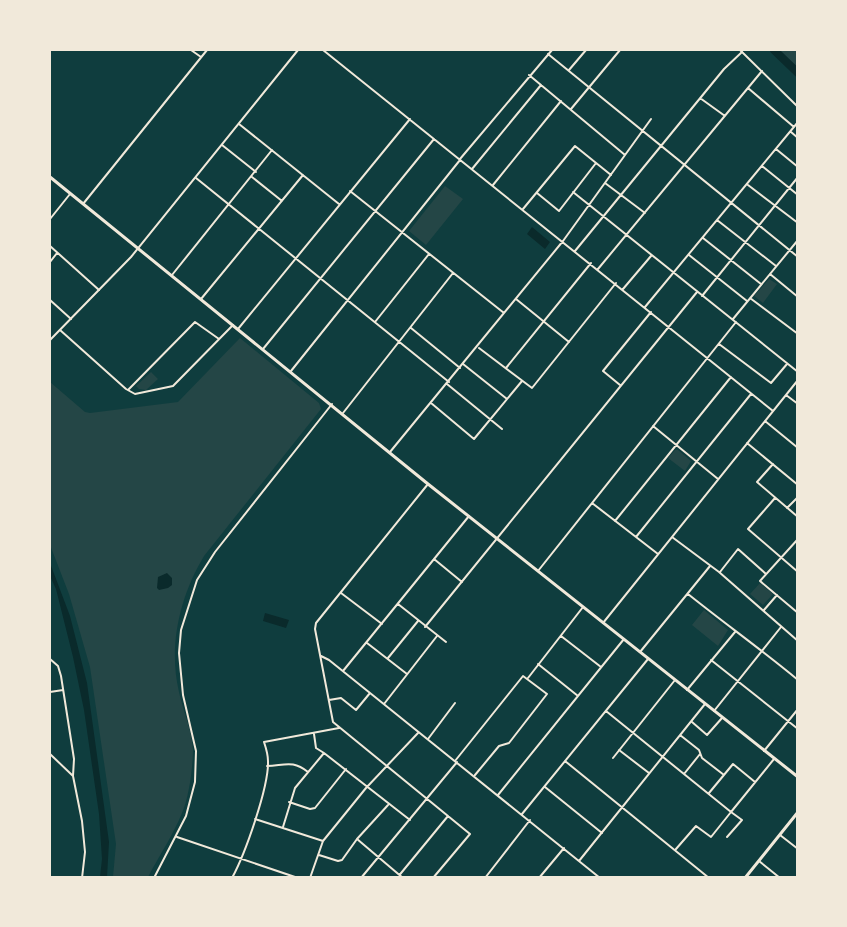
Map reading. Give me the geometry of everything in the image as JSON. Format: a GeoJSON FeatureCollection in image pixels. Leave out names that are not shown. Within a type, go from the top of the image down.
{"type":"FeatureCollection","features":[{"type":"Feature","properties":{"kind":"main road"},"geometry":{"type":"LineString","coordinates":[[50,177],[537,571],[798,777]]}},
{"type":"Feature","properties":{"kind":"main road"},"geometry":{"type":"LineString","coordinates":[[745,878],[798,812]]}},
{"type":"Feature","properties":{"kind":"street"},"geometry":{"type":"LineString","coordinates":[[191,50],[201,57]]}},
{"type":"Feature","properties":{"kind":"street"},"geometry":{"type":"LineString","coordinates":[[83,205],[207,50]]}},
{"type":"Feature","properties":{"kind":"street"},"geometry":{"type":"LineString","coordinates":[[50,340],[139,249],[298,50]]}},
{"type":"Feature","properties":{"kind":"street"},"geometry":{"type":"LineString","coordinates":[[323,50],[773,411]]}},
{"type":"Feature","properties":{"kind":"street"},"geometry":{"type":"LineString","coordinates":[[291,372],[460,159],[552,50]]}},
{"type":"Feature","properties":{"kind":"street"},"geometry":{"type":"LineString","coordinates":[[569,70],[586,50]]}},
{"type":"Feature","properties":{"kind":"street"},"geometry":{"type":"LineString","coordinates":[[571,109],[620,50]]}},
{"type":"Feature","properties":{"kind":"street"},"geometry":{"type":"LineString","coordinates":[[575,250],[741,51],[798,106]]}},
{"type":"Feature","properties":{"kind":"street"},"geometry":{"type":"LineString","coordinates":[[548,54],[798,256]]}},
{"type":"Feature","properties":{"kind":"street"},"geometry":{"type":"LineString","coordinates":[[598,269],[762,71]]}},
{"type":"Feature","properties":{"kind":"street"},"geometry":{"type":"LineString","coordinates":[[529,75],[625,155]]}},
{"type":"Feature","properties":{"kind":"street"},"geometry":{"type":"LineString","coordinates":[[472,169],[541,85]]}},
{"type":"Feature","properties":{"kind":"street"},"geometry":{"type":"LineString","coordinates":[[748,88],[794,126]]}},
{"type":"Feature","properties":{"kind":"street"},"geometry":{"type":"LineString","coordinates":[[700,98],[724,116]]}},
{"type":"Feature","properties":{"kind":"street"},"geometry":{"type":"LineString","coordinates":[[493,186],[561,101]]}},
{"type":"Feature","properties":{"kind":"street"},"geometry":{"type":"LineString","coordinates":[[238,328],[410,119]]}},
{"type":"Feature","properties":{"kind":"street"},"geometry":{"type":"LineString","coordinates":[[390,452],[478,347],[562,241],[651,119]]}},
{"type":"Feature","properties":{"kind":"street"},"geometry":{"type":"LineString","coordinates":[[645,307],[798,122]]}},
{"type":"Feature","properties":{"kind":"street"},"geometry":{"type":"LineString","coordinates":[[239,124],[339,204]]}},
{"type":"Feature","properties":{"kind":"street"},"geometry":{"type":"LineString","coordinates":[[790,131],[798,138]]}},
{"type":"Feature","properties":{"kind":"street"},"geometry":{"type":"LineString","coordinates":[[263,349],[434,139]]}},
{"type":"Feature","properties":{"kind":"street"},"geometry":{"type":"LineString","coordinates":[[222,146],[256,172]]}},
{"type":"Feature","properties":{"kind":"street"},"geometry":{"type":"LineString","coordinates":[[523,209],[575,146],[611,175]]}},
{"type":"Feature","properties":{"kind":"street"},"geometry":{"type":"LineString","coordinates":[[776,149],[798,166]]}},
{"type":"Feature","properties":{"kind":"street"},"geometry":{"type":"LineString","coordinates":[[172,275],[272,150]]}},
{"type":"Feature","properties":{"kind":"street"},"geometry":{"type":"LineString","coordinates":[[537,193],[559,211],[596,163]]}},
{"type":"Feature","properties":{"kind":"street"},"geometry":{"type":"LineString","coordinates":[[762,166],[798,195]]}},
{"type":"Feature","properties":{"kind":"street"},"geometry":{"type":"LineString","coordinates":[[201,299],[303,175]]}},
{"type":"Feature","properties":{"kind":"street"},"geometry":{"type":"LineString","coordinates":[[252,177],[282,201]]}},
{"type":"Feature","properties":{"kind":"street"},"geometry":{"type":"LineString","coordinates":[[702,296],[729,259],[798,177]]}},
{"type":"Feature","properties":{"kind":"street"},"geometry":{"type":"LineString","coordinates":[[196,178],[399,341],[502,429]]}},
{"type":"Feature","properties":{"kind":"street"},"geometry":{"type":"LineString","coordinates":[[605,183],[645,213]]}},
{"type":"Feature","properties":{"kind":"street"},"geometry":{"type":"LineString","coordinates":[[747,184],[798,224]]}},
{"type":"Feature","properties":{"kind":"street"},"geometry":{"type":"LineString","coordinates":[[350,191],[504,313]]}},
{"type":"Feature","properties":{"kind":"street"},"geometry":{"type":"LineString","coordinates":[[573,192],[798,372]]}},
{"type":"Feature","properties":{"kind":"street"},"geometry":{"type":"LineString","coordinates":[[50,219],[70,194]]}},
{"type":"Feature","properties":{"kind":"street"},"geometry":{"type":"LineString","coordinates":[[717,220],[776,266]]}},
{"type":"Feature","properties":{"kind":"street"},"geometry":{"type":"LineString","coordinates":[[703,238],[761,284]]}},
{"type":"Feature","properties":{"kind":"street"},"geometry":{"type":"LineString","coordinates":[[733,319],[798,240]]}},
{"type":"Feature","properties":{"kind":"street"},"geometry":{"type":"LineString","coordinates":[[50,246],[99,290]]}},
{"type":"Feature","properties":{"kind":"street"},"geometry":{"type":"LineString","coordinates":[[50,262],[57,253]]}},
{"type":"Feature","properties":{"kind":"street"},"geometry":{"type":"LineString","coordinates":[[375,322],[429,254]]}},
{"type":"Feature","properties":{"kind":"street"},"geometry":{"type":"LineString","coordinates":[[623,289],[651,255]]}},
{"type":"Feature","properties":{"kind":"street"},"geometry":{"type":"LineString","coordinates":[[689,255],[716,277],[798,334]]}},
{"type":"Feature","properties":{"kind":"street"},"geometry":{"type":"LineString","coordinates":[[506,368],[591,263]]}},
{"type":"Feature","properties":{"kind":"street"},"geometry":{"type":"LineString","coordinates":[[343,413],[453,273]]}},
{"type":"Feature","properties":{"kind":"street"},"geometry":{"type":"LineString","coordinates":[[770,274],[798,297]]}},
{"type":"Feature","properties":{"kind":"street"},"geometry":{"type":"LineString","coordinates":[[478,347],[532,388],[616,283]]}},
{"type":"Feature","properties":{"kind":"street"},"geometry":{"type":"LineString","coordinates":[[425,627],[696,292]]}},
{"type":"Feature","properties":{"kind":"street"},"geometry":{"type":"LineString","coordinates":[[516,299],[569,342]]}},
{"type":"Feature","properties":{"kind":"street"},"geometry":{"type":"LineString","coordinates":[[50,300],[70,319]]}},
{"type":"Feature","properties":{"kind":"street"},"geometry":{"type":"LineString","coordinates":[[621,386],[603,371],[651,312]]}},
{"type":"Feature","properties":{"kind":"street"},"geometry":{"type":"LineString","coordinates":[[128,390],[195,322],[219,339]]}},
{"type":"Feature","properties":{"kind":"street"},"geometry":{"type":"LineString","coordinates":[[537,571],[736,322]]}},
{"type":"Feature","properties":{"kind":"street"},"geometry":{"type":"LineString","coordinates":[[60,330],[135,394],[173,387],[233,325]]}},
{"type":"Feature","properties":{"kind":"street"},"geometry":{"type":"LineString","coordinates":[[410,328],[507,399]]}},
{"type":"Feature","properties":{"kind":"street"},"geometry":{"type":"LineString","coordinates":[[719,344],[771,383],[787,363]]}},
{"type":"Feature","properties":{"kind":"street"},"geometry":{"type":"LineString","coordinates":[[615,521],[731,377]]}},
{"type":"Feature","properties":{"kind":"street"},"geometry":{"type":"LineString","coordinates":[[603,622],[798,380]]}},
{"type":"Feature","properties":{"kind":"street"},"geometry":{"type":"LineString","coordinates":[[431,403],[474,440],[522,381]]}},
{"type":"Feature","properties":{"kind":"street"},"geometry":{"type":"LineString","coordinates":[[636,537],[751,394]]}},
{"type":"Feature","properties":{"kind":"street"},"geometry":{"type":"LineString","coordinates":[[786,394],[798,404]]}},
{"type":"Feature","properties":{"kind":"street"},"geometry":{"type":"LineString","coordinates":[[154,878],[177,837],[190,804],[196,766],[194,739],[180,676],[179,652],[181,630],[197,580],[215,552],[332,404]]}},
{"type":"Feature","properties":{"kind":"street"},"geometry":{"type":"LineString","coordinates":[[765,421],[798,448]]}},
{"type":"Feature","properties":{"kind":"street"},"geometry":{"type":"LineString","coordinates":[[653,426],[718,479]]}},
{"type":"Feature","properties":{"kind":"street"},"geometry":{"type":"LineString","coordinates":[[747,443],[798,485]]}},
{"type":"Feature","properties":{"kind":"street"},"geometry":{"type":"LineString","coordinates":[[773,464],[758,482],[798,517]]}},
{"type":"Feature","properties":{"kind":"street"},"geometry":{"type":"LineString","coordinates":[[428,483],[316,623],[315,629],[333,722],[470,834],[433,878]]}},
{"type":"Feature","properties":{"kind":"street"},"geometry":{"type":"LineString","coordinates":[[787,508],[798,497]]}},
{"type":"Feature","properties":{"kind":"street"},"geometry":{"type":"LineString","coordinates":[[775,498],[748,529],[798,572]]}},
{"type":"Feature","properties":{"kind":"street"},"geometry":{"type":"LineString","coordinates":[[592,502],[658,554]]}},
{"type":"Feature","properties":{"kind":"street"},"geometry":{"type":"LineString","coordinates":[[343,671],[469,516]]}},
{"type":"Feature","properties":{"kind":"street"},"geometry":{"type":"LineString","coordinates":[[672,537],[719,572],[798,641]]}},
{"type":"Feature","properties":{"kind":"street"},"geometry":{"type":"LineString","coordinates":[[798,539],[760,581],[798,613]]}},
{"type":"Feature","properties":{"kind":"street"},"geometry":{"type":"LineString","coordinates":[[719,572],[738,549],[766,574]]}},
{"type":"Feature","properties":{"kind":"street"},"geometry":{"type":"LineString","coordinates":[[434,560],[462,582]]}},
{"type":"Feature","properties":{"kind":"street"},"geometry":{"type":"LineString","coordinates":[[640,652],[710,566]]}},
{"type":"Feature","properties":{"kind":"street"},"geometry":{"type":"LineString","coordinates":[[341,592],[382,624]]}},
{"type":"Feature","properties":{"kind":"street"},"geometry":{"type":"LineString","coordinates":[[688,594],[763,650],[798,680]]}},
{"type":"Feature","properties":{"kind":"street"},"geometry":{"type":"LineString","coordinates":[[764,610],[777,595]]}},
{"type":"Feature","properties":{"kind":"street"},"geometry":{"type":"LineString","coordinates":[[398,604],[446,642]]}},
{"type":"Feature","properties":{"kind":"street"},"geometry":{"type":"LineString","coordinates":[[527,679],[583,607]]}},
{"type":"Feature","properties":{"kind":"street"},"geometry":{"type":"LineString","coordinates":[[388,659],[418,621]]}},
{"type":"Feature","properties":{"kind":"street"},"geometry":{"type":"LineString","coordinates":[[714,711],[781,627]]}},
{"type":"Feature","properties":{"kind":"street"},"geometry":{"type":"LineString","coordinates":[[687,690],[735,631]]}},
{"type":"Feature","properties":{"kind":"street"},"geometry":{"type":"LineString","coordinates":[[384,704],[437,636]]}},
{"type":"Feature","properties":{"kind":"street"},"geometry":{"type":"LineString","coordinates":[[560,636],[601,667]]}},
{"type":"Feature","properties":{"kind":"street"},"geometry":{"type":"LineString","coordinates":[[498,795],[624,639]]}},
{"type":"Feature","properties":{"kind":"street"},"geometry":{"type":"LineString","coordinates":[[366,643],[407,674]]}},
{"type":"Feature","properties":{"kind":"street"},"geometry":{"type":"LineString","coordinates":[[320,656],[343,671],[599,877]]}},
{"type":"Feature","properties":{"kind":"street"},"geometry":{"type":"LineString","coordinates":[[522,814],[648,659]]}},
{"type":"Feature","properties":{"kind":"street"},"geometry":{"type":"LineString","coordinates":[[50,660],[58,666],[74,759],[73,776],[84,842],[82,878]]}},
{"type":"Feature","properties":{"kind":"street"},"geometry":{"type":"LineString","coordinates":[[711,660],[798,729]]}},
{"type":"Feature","properties":{"kind":"street"},"geometry":{"type":"LineString","coordinates":[[538,664],[578,696]]}},
{"type":"Feature","properties":{"kind":"street"},"geometry":{"type":"LineString","coordinates":[[361,878],[410,820],[523,676],[547,694],[509,743],[499,746],[475,776]]}},
{"type":"Feature","properties":{"kind":"street"},"geometry":{"type":"LineString","coordinates":[[613,758],[675,680]]}},
{"type":"Feature","properties":{"kind":"street"},"geometry":{"type":"LineString","coordinates":[[50,692],[63,690]]}},
{"type":"Feature","properties":{"kind":"street"},"geometry":{"type":"LineString","coordinates":[[328,700],[341,698],[356,710],[370,693]]}},
{"type":"Feature","properties":{"kind":"street"},"geometry":{"type":"LineString","coordinates":[[428,739],[455,704]]}},
{"type":"Feature","properties":{"kind":"street"},"geometry":{"type":"LineString","coordinates":[[579,861],[705,704]]}},
{"type":"Feature","properties":{"kind":"street"},"geometry":{"type":"LineString","coordinates":[[764,751],[798,709]]}},
{"type":"Feature","properties":{"kind":"street"},"geometry":{"type":"LineString","coordinates":[[606,711],[742,820],[727,837]]}},
{"type":"Feature","properties":{"kind":"street"},"geometry":{"type":"LineString","coordinates":[[691,722],[707,735],[722,718]]}},
{"type":"Feature","properties":{"kind":"street"},"geometry":{"type":"LineString","coordinates":[[232,878],[242,859],[255,819],[267,766],[264,742],[339,728]]}},
{"type":"Feature","properties":{"kind":"street"},"geometry":{"type":"LineString","coordinates":[[310,878],[323,840],[366,788],[419,732]]}},
{"type":"Feature","properties":{"kind":"street"},"geometry":{"type":"LineString","coordinates":[[314,733],[316,748],[410,820]]}},
{"type":"Feature","properties":{"kind":"street"},"geometry":{"type":"LineString","coordinates":[[680,735],[699,750],[702,758],[724,775]]}},
{"type":"Feature","properties":{"kind":"street"},"geometry":{"type":"LineString","coordinates":[[619,750],[649,773]]}},
{"type":"Feature","properties":{"kind":"street"},"geometry":{"type":"LineString","coordinates":[[283,827],[295,788],[324,753]]}},
{"type":"Feature","properties":{"kind":"street"},"geometry":{"type":"LineString","coordinates":[[50,754],[73,776]]}},
{"type":"Feature","properties":{"kind":"street"},"geometry":{"type":"LineString","coordinates":[[684,774],[700,754]]}},
{"type":"Feature","properties":{"kind":"street"},"geometry":{"type":"LineString","coordinates":[[675,850],[696,826],[711,837],[774,759]]}},
{"type":"Feature","properties":{"kind":"street"},"geometry":{"type":"LineString","coordinates":[[565,761],[709,878]]}},
{"type":"Feature","properties":{"kind":"street"},"geometry":{"type":"LineString","coordinates":[[267,766],[292,763],[308,772]]}},
{"type":"Feature","properties":{"kind":"street"},"geometry":{"type":"LineString","coordinates":[[709,794],[733,764],[755,782]]}},
{"type":"Feature","properties":{"kind":"street"},"geometry":{"type":"LineString","coordinates":[[289,802],[315,808],[346,769]]}},
{"type":"Feature","properties":{"kind":"street"},"geometry":{"type":"LineString","coordinates":[[545,787],[602,832]]}},
{"type":"Feature","properties":{"kind":"street"},"geometry":{"type":"LineString","coordinates":[[318,854],[338,861],[342,860],[357,839],[388,805]]}},
{"type":"Feature","properties":{"kind":"street"},"geometry":{"type":"LineString","coordinates":[[398,876],[448,816]]}},
{"type":"Feature","properties":{"kind":"street"},"geometry":{"type":"LineString","coordinates":[[255,819],[323,840]]}},
{"type":"Feature","properties":{"kind":"street"},"geometry":{"type":"LineString","coordinates":[[485,878],[530,820]]}},
{"type":"Feature","properties":{"kind":"street"},"geometry":{"type":"LineString","coordinates":[[780,835],[798,849]]}},
{"type":"Feature","properties":{"kind":"street"},"geometry":{"type":"LineString","coordinates":[[177,837],[298,878]]}},
{"type":"Feature","properties":{"kind":"street"},"geometry":{"type":"LineString","coordinates":[[357,839],[398,876],[404,878]]}},
{"type":"Feature","properties":{"kind":"street"},"geometry":{"type":"LineString","coordinates":[[539,878],[564,848]]}},
{"type":"Feature","properties":{"kind":"street"},"geometry":{"type":"LineString","coordinates":[[759,861],[780,878]]}},
{"type":"Feature","properties":{"kind":"shaded area"},"geometry":{"type":"Polygon","coordinates":[[[778,50],[797,50],[797,69],[778,50]]]}},
{"type":"Feature","properties":{"kind":"shaded area"},"geometry":{"type":"Polygon","coordinates":[[[445,186],[463,199],[426,245],[409,231],[445,186]]]}},
{"type":"Feature","properties":{"kind":"shaded area"},"geometry":{"type":"Polygon","coordinates":[[[532,227],[550,242],[545,249],[527,234],[532,227]]]}},
{"type":"Feature","properties":{"kind":"shaded area"},"geometry":{"type":"Polygon","coordinates":[[[769,279],[777,284],[763,303],[754,296],[769,279]]]}},
{"type":"Feature","properties":{"kind":"shaded area"},"geometry":{"type":"Polygon","coordinates":[[[240,338],[319,403],[321,409],[204,556],[188,588],[178,622],[175,657],[179,692],[193,750],[187,799],[148,877],[113,877],[116,844],[90,667],[69,594],[50,545],[50,382],[85,412],[90,413],[178,402],[240,338]]]}},
{"type":"Feature","properties":{"kind":"shaded area"},"geometry":{"type":"Polygon","coordinates":[[[151,372],[158,379],[146,390],[139,389],[136,386],[151,372]]]}},
{"type":"Feature","properties":{"kind":"shaded area"},"geometry":{"type":"Polygon","coordinates":[[[675,450],[691,461],[685,471],[668,458],[675,450]]]}},
{"type":"Feature","properties":{"kind":"shaded area"},"geometry":{"type":"Polygon","coordinates":[[[50,563],[70,616],[87,683],[109,842],[107,877],[100,877],[102,859],[99,814],[84,710],[56,589],[50,576],[50,563]]]}},
{"type":"Feature","properties":{"kind":"shaded area"},"geometry":{"type":"Polygon","coordinates":[[[167,573],[172,578],[172,585],[159,590],[157,588],[158,577],[167,573]]]}},
{"type":"Feature","properties":{"kind":"shaded area"},"geometry":{"type":"Polygon","coordinates":[[[760,583],[773,594],[763,605],[750,594],[760,583]]]}},
{"type":"Feature","properties":{"kind":"shaded area"},"geometry":{"type":"Polygon","coordinates":[[[704,610],[728,630],[718,646],[692,625],[704,610]]]}},
{"type":"Feature","properties":{"kind":"shaded area"},"geometry":{"type":"Polygon","coordinates":[[[265,613],[289,620],[286,628],[263,621],[265,613]]]}},
{"type":"Feature","properties":{"kind":"waterway"},"geometry":{"type":"LineString","coordinates":[[774,50],[798,73]]}}]}
